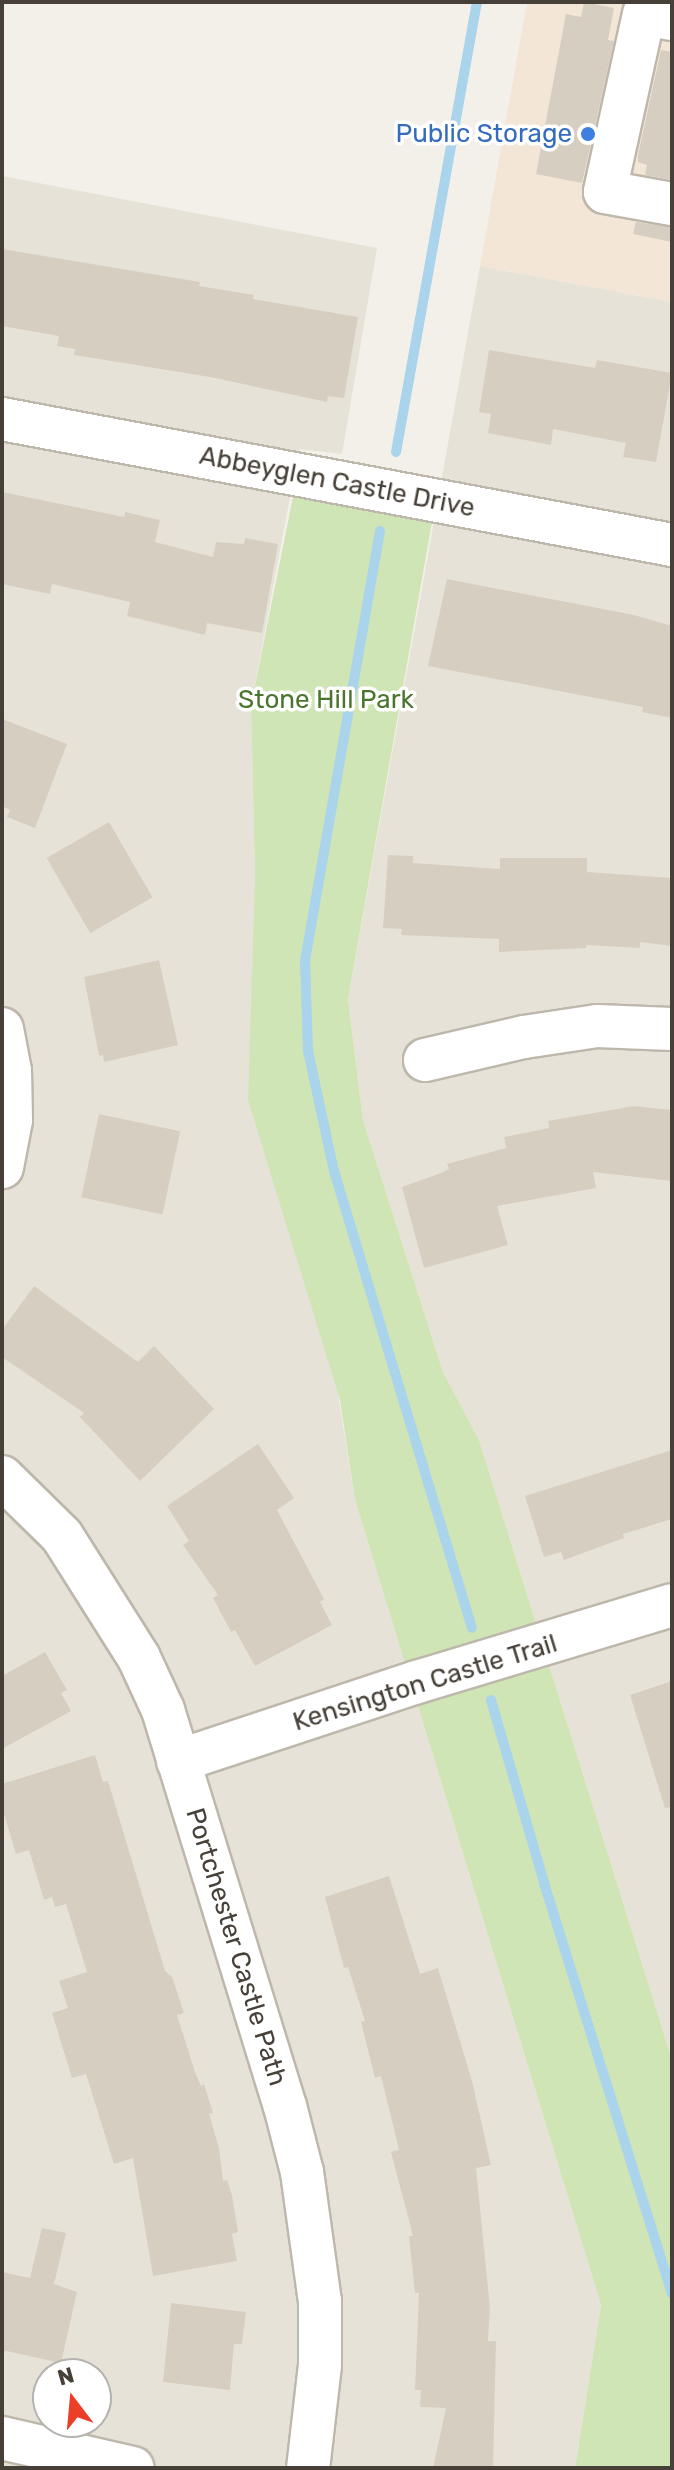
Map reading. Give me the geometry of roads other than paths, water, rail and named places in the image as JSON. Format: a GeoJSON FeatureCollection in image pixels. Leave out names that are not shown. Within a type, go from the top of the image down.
{"type":"FeatureCollection","features":[{"type":"Feature","properties":{"kind":"street"},"geometry":{"type":"LineString","coordinates":[[672,19],[644,14],[605,192],[672,204]]}},
{"type":"Feature","properties":{"kind":"street","name":"Abbeyglen Castle Drive"},"geometry":{"type":"LineString","coordinates":[[2,419],[672,545]]}},
{"type":"Feature","properties":{"kind":"street"},"geometry":{"type":"LineString","coordinates":[[425,1060],[524,1037],[597,1026],[672,1029]]}},
{"type":"Feature","properties":{"kind":"street"},"geometry":{"type":"LineString","coordinates":[[2,1029],[10,1071],[11,1120],[2,1167]]}},
{"type":"Feature","properties":{"kind":"street","name":"Portchester Castle Path"},"geometry":{"type":"LineString","coordinates":[[2,1477],[62,1536],[104,1598],[139,1658],[163,1710],[285,2106],[309,2209],[320,2301],[320,2365],[308,2468]]}},
{"type":"Feature","properties":{"kind":"street","name":"Kensington Castle Trail"},"geometry":{"type":"LineString","coordinates":[[178,1761],[417,1682],[672,1605]]}},
{"type":"Feature","properties":{"kind":"street"},"geometry":{"type":"LineString","coordinates":[[2,2438],[133,2468]]}},
{"type":"Feature","properties":{"kind":"waterway"},"geometry":{"type":"LineString","coordinates":[[396,452],[477,2]]}},
{"type":"Feature","properties":{"kind":"waterway"},"geometry":{"type":"LineString","coordinates":[[380,531],[305,960],[308,1051],[334,1171],[472,1628]]}},
{"type":"Feature","properties":{"kind":"waterway"},"geometry":{"type":"LineString","coordinates":[[491,1700],[544,1883],[672,2294]]}},
{"type":"Feature","properties":{"kind":"place","name":"Public Storage"},"geometry":{"type":"Point","coordinates":[588,134]}},
{"type":"Feature","properties":{"kind":"park label","name":"Stone Hill Park"},"geometry":{"type":"Point","coordinates":[326,700]}}]}
